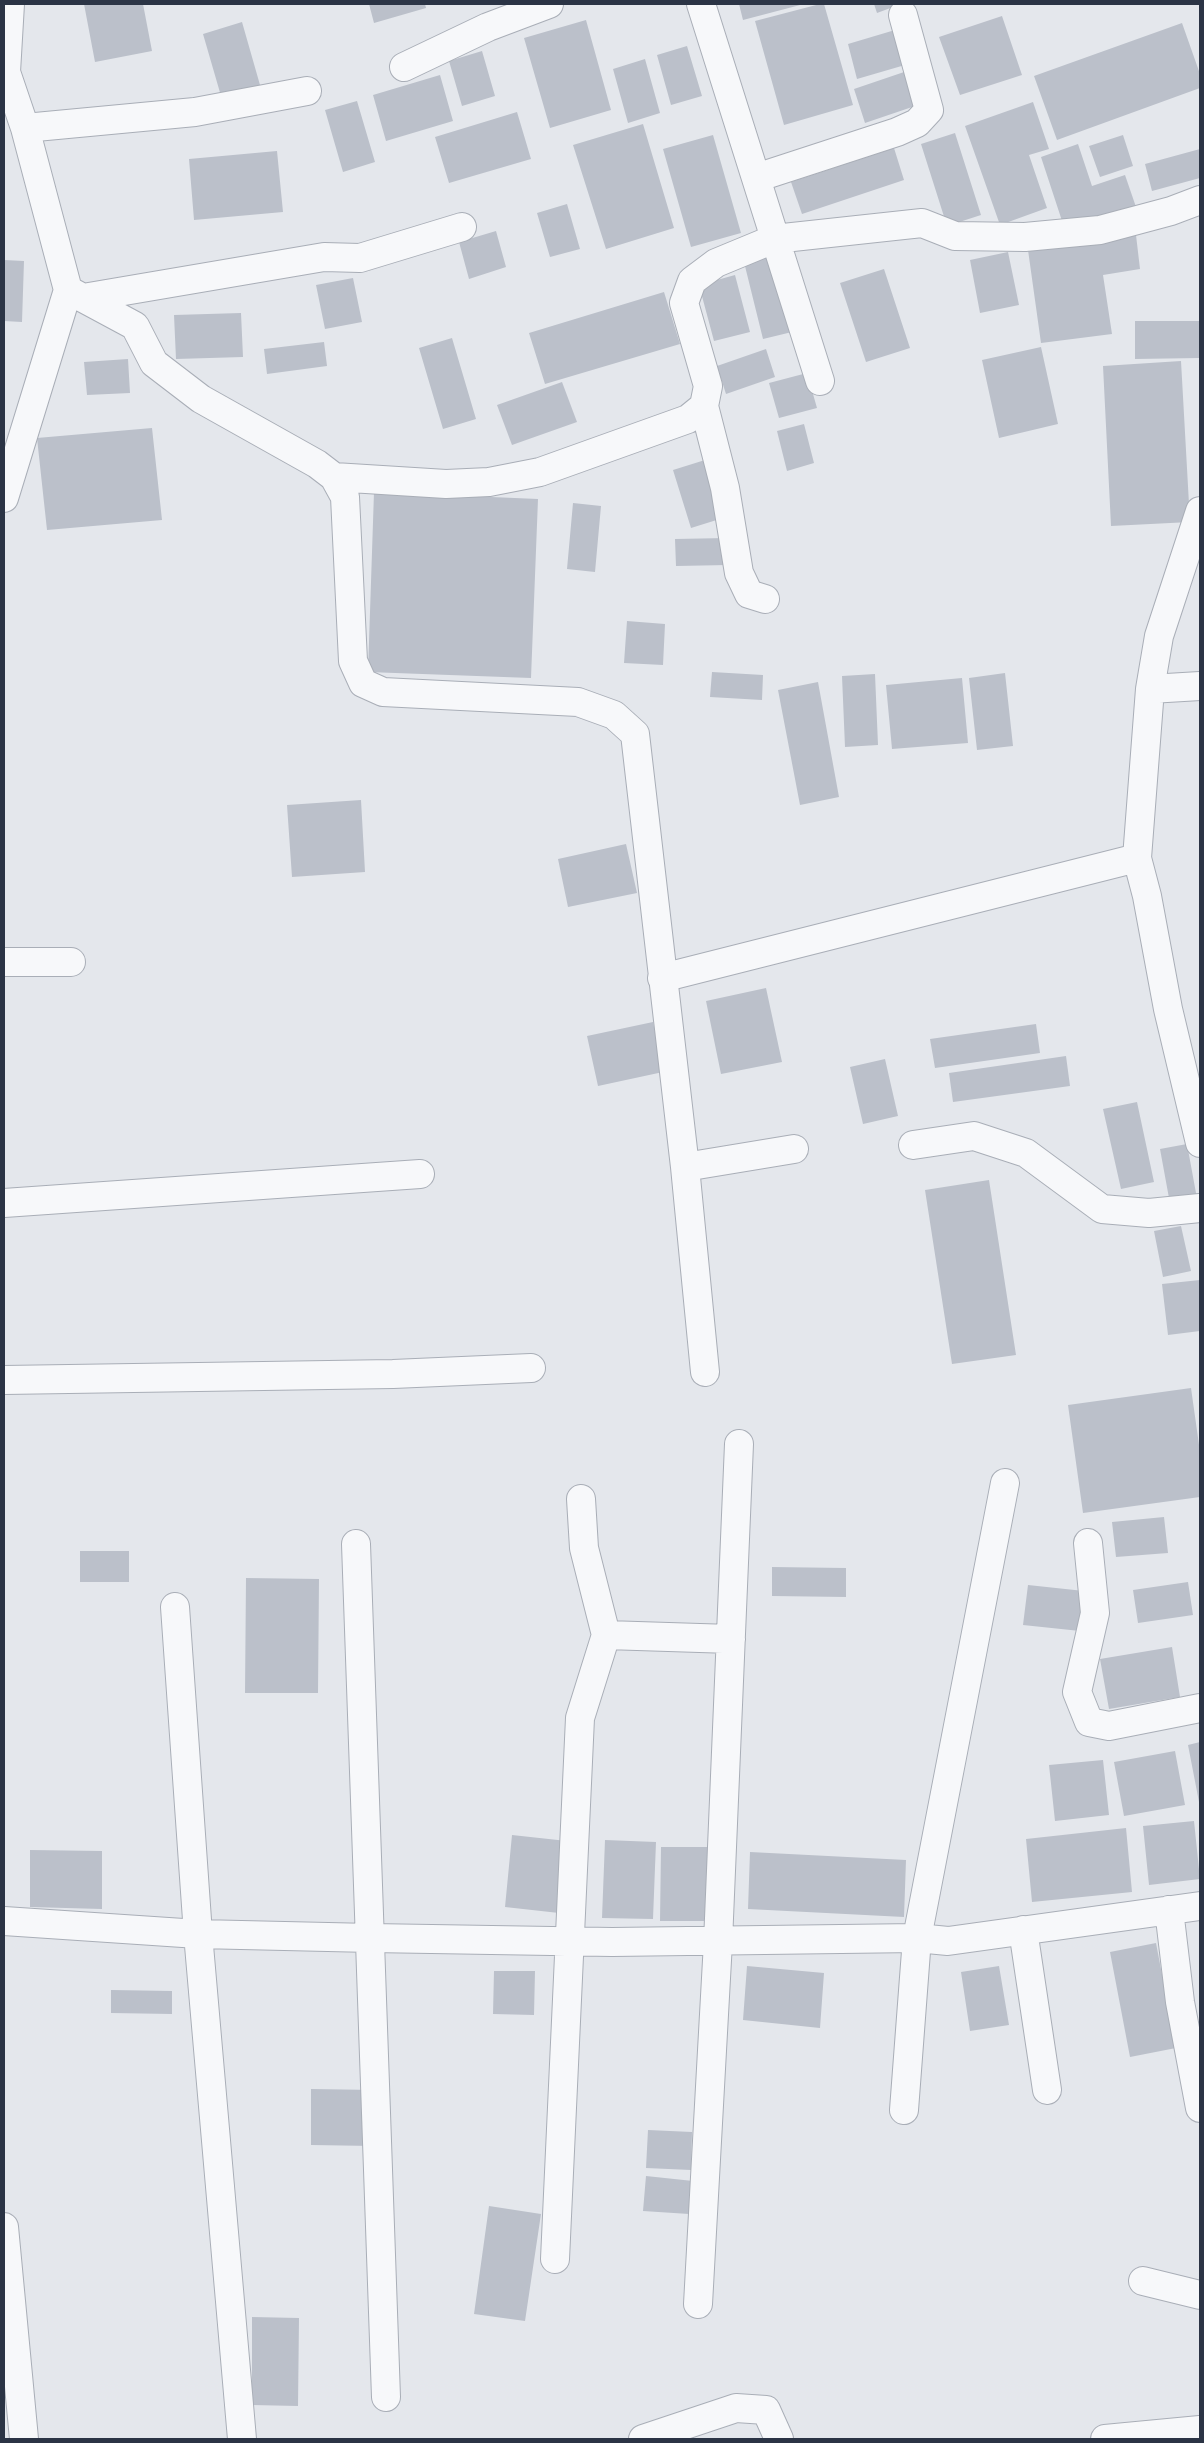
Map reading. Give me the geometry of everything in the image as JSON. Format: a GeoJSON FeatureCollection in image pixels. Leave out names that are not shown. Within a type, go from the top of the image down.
{"type":"FeatureCollection","features":[{"type":"Feature","properties":{"kind":"street"},"geometry":{"type":"LineString","coordinates":[[4,498],[75,294],[25,128],[6,72],[10,4]]}},
{"type":"Feature","properties":{"kind":"street"},"geometry":{"type":"LineString","coordinates":[[404,67],[488,28],[549,4]]}},
{"type":"Feature","properties":{"kind":"street"},"geometry":{"type":"LineString","coordinates":[[702,4],[820,381]]}},
{"type":"Feature","properties":{"kind":"street"},"geometry":{"type":"LineString","coordinates":[[756,178],[897,132],[917,122],[929,110],[903,15]]}},
{"type":"Feature","properties":{"kind":"street"},"geometry":{"type":"LineString","coordinates":[[25,128],[195,112],[307,91]]}},
{"type":"Feature","properties":{"kind":"street"},"geometry":{"type":"LineString","coordinates":[[765,599],[749,594],[739,573],[725,488],[704,406],[708,386],[684,303],[692,281],[716,263],[774,239],[922,223],[955,236],[1025,237],[1100,230],[1171,211],[1200,200]]}},
{"type":"Feature","properties":{"kind":"street"},"geometry":{"type":"LineString","coordinates":[[75,294],[324,257],[360,258],[462,227]]}},
{"type":"Feature","properties":{"kind":"street"},"geometry":{"type":"LineString","coordinates":[[75,294],[135,326],[154,363],[200,399],[317,464],[334,477],[345,496],[353,661],[362,683],[382,692],[578,702],[614,715],[635,734],[685,1167],[705,1372]]}},
{"type":"Feature","properties":{"kind":"street"},"geometry":{"type":"LineString","coordinates":[[334,477],[446,484],[498,480],[540,472],[688,419],[704,406]]}},
{"type":"Feature","properties":{"kind":"street"},"geometry":{"type":"LineString","coordinates":[[1200,513],[1159,636],[1150,689],[1137,858],[1147,896],[1168,1009],[1200,1142]]}},
{"type":"Feature","properties":{"kind":"street"},"geometry":{"type":"LineString","coordinates":[[1150,689],[1200,686]]}},
{"type":"Feature","properties":{"kind":"street"},"geometry":{"type":"LineString","coordinates":[[662,978],[1137,858]]}},
{"type":"Feature","properties":{"kind":"street"},"geometry":{"type":"LineString","coordinates":[[4,962],[71,962]]}},
{"type":"Feature","properties":{"kind":"street"},"geometry":{"type":"LineString","coordinates":[[913,1144],[974,1136],[1026,1153],[1102,1209],[1149,1213],[1200,1208]]}},
{"type":"Feature","properties":{"kind":"street"},"geometry":{"type":"LineString","coordinates":[[685,1167],[794,1148]]}},
{"type":"Feature","properties":{"kind":"street"},"geometry":{"type":"LineString","coordinates":[[4,1203],[420,1174]]}},
{"type":"Feature","properties":{"kind":"street"},"geometry":{"type":"LineString","coordinates":[[4,1380],[393,1374],[531,1368]]}},
{"type":"Feature","properties":{"kind":"street"},"geometry":{"type":"LineString","coordinates":[[698,2304],[718,1942],[739,1444]]}},
{"type":"Feature","properties":{"kind":"street"},"geometry":{"type":"LineString","coordinates":[[904,2110],[917,1938],[1005,1483]]}},
{"type":"Feature","properties":{"kind":"street"},"geometry":{"type":"LineString","coordinates":[[555,2259],[568,1942],[580,1718],[606,1635],[584,1548],[581,1500]]}},
{"type":"Feature","properties":{"kind":"street"},"geometry":{"type":"LineString","coordinates":[[1088,1543],[1095,1613],[1077,1692],[1089,1722],[1109,1726],[1200,1708]]}},
{"type":"Feature","properties":{"kind":"street"},"geometry":{"type":"LineString","coordinates":[[356,1544],[386,2397]]}},
{"type":"Feature","properties":{"kind":"street"},"geometry":{"type":"LineString","coordinates":[[175,1607],[198,1934],[242,2439]]}},
{"type":"Feature","properties":{"kind":"street"},"geometry":{"type":"LineString","coordinates":[[606,1635],[731,1639]]}},
{"type":"Feature","properties":{"kind":"street"},"geometry":{"type":"LineString","coordinates":[[4,1921],[198,1934],[370,1938],[568,1942],[718,1942],[917,1938],[948,1941],[1200,1906]]}},
{"type":"Feature","properties":{"kind":"street"},"geometry":{"type":"LineString","coordinates":[[1169,1910],[1180,2002],[1200,2108]]}},
{"type":"Feature","properties":{"kind":"street"},"geometry":{"type":"LineString","coordinates":[[1023,1930],[1047,2090]]}},
{"type":"Feature","properties":{"kind":"street"},"geometry":{"type":"LineString","coordinates":[[4,2227],[24,2439]]}},
{"type":"Feature","properties":{"kind":"street"},"geometry":{"type":"LineString","coordinates":[[1142,2281],[1200,2295]]}},
{"type":"Feature","properties":{"kind":"street"},"geometry":{"type":"LineString","coordinates":[[643,2439],[736,2408],[766,2410],[779,2439]]}},
{"type":"Feature","properties":{"kind":"street"},"geometry":{"type":"LineString","coordinates":[[1105,2439],[1200,2430]]}},
{"type":"Feature","properties":{"kind":"building"},"geometry":{"type":"Polygon","coordinates":[[[84,4],[143,4],[152,51],[95,62],[84,4]]]}},
{"type":"Feature","properties":{"kind":"building"},"geometry":{"type":"Polygon","coordinates":[[[369,4],[425,4],[426,8],[374,23],[369,4]]]}},
{"type":"Feature","properties":{"kind":"building"},"geometry":{"type":"Polygon","coordinates":[[[739,4],[804,4],[743,20],[739,4]]]}},
{"type":"Feature","properties":{"kind":"building"},"geometry":{"type":"Polygon","coordinates":[[[824,4],[853,105],[784,125],[755,21],[824,4]]]}},
{"type":"Feature","properties":{"kind":"building"},"geometry":{"type":"Polygon","coordinates":[[[874,4],[901,4],[877,13],[874,4]]]}},
{"type":"Feature","properties":{"kind":"building"},"geometry":{"type":"Polygon","coordinates":[[[1002,16],[1022,75],[960,95],[939,37],[1002,16]]]}},
{"type":"Feature","properties":{"kind":"building"},"geometry":{"type":"Polygon","coordinates":[[[586,20],[611,110],[550,128],[524,38],[586,20]]]}},
{"type":"Feature","properties":{"kind":"building"},"geometry":{"type":"Polygon","coordinates":[[[242,22],[260,85],[221,96],[203,34],[242,22]]]}},
{"type":"Feature","properties":{"kind":"building"},"geometry":{"type":"Polygon","coordinates":[[[1182,23],[1200,74],[1200,88],[1057,140],[1034,76],[1182,23]]]}},
{"type":"Feature","properties":{"kind":"building"},"geometry":{"type":"Polygon","coordinates":[[[895,30],[905,65],[857,79],[848,44],[895,30]]]}},
{"type":"Feature","properties":{"kind":"building"},"geometry":{"type":"Polygon","coordinates":[[[687,46],[702,96],[671,105],[657,55],[687,46]]]}},
{"type":"Feature","properties":{"kind":"building"},"geometry":{"type":"Polygon","coordinates":[[[482,51],[495,96],[462,106],[449,61],[482,51]]]}},
{"type":"Feature","properties":{"kind":"building"},"geometry":{"type":"Polygon","coordinates":[[[645,59],[660,113],[628,123],[613,69],[645,59]]]}},
{"type":"Feature","properties":{"kind":"building"},"geometry":{"type":"Polygon","coordinates":[[[907,71],[918,105],[865,123],[854,89],[907,71]]]}},
{"type":"Feature","properties":{"kind":"building"},"geometry":{"type":"Polygon","coordinates":[[[440,75],[453,121],[386,141],[373,95],[440,75]]]}},
{"type":"Feature","properties":{"kind":"building"},"geometry":{"type":"Polygon","coordinates":[[[357,101],[375,162],[343,172],[325,110],[357,101]]]}},
{"type":"Feature","properties":{"kind":"building"},"geometry":{"type":"Polygon","coordinates":[[[1033,102],[1049,149],[1029,155],[1047,208],[1000,225],[965,126],[1033,102]]]}},
{"type":"Feature","properties":{"kind":"building"},"geometry":{"type":"Polygon","coordinates":[[[517,112],[531,159],[449,183],[435,137],[517,112]]]}},
{"type":"Feature","properties":{"kind":"building"},"geometry":{"type":"Polygon","coordinates":[[[643,124],[674,228],[606,249],[573,145],[643,124]]]}},
{"type":"Feature","properties":{"kind":"building"},"geometry":{"type":"Polygon","coordinates":[[[955,133],[981,215],[947,226],[921,144],[955,133]]]}},
{"type":"Feature","properties":{"kind":"building"},"geometry":{"type":"Polygon","coordinates":[[[713,135],[741,233],[691,247],[663,149],[713,135]]]}},
{"type":"Feature","properties":{"kind":"building"},"geometry":{"type":"Polygon","coordinates":[[[1123,135],[1133,166],[1100,177],[1089,146],[1123,135]]]}},
{"type":"Feature","properties":{"kind":"building"},"geometry":{"type":"Polygon","coordinates":[[[1078,144],[1092,186],[1125,175],[1136,207],[1065,230],[1041,157],[1078,144]]]}},
{"type":"Feature","properties":{"kind":"building"},"geometry":{"type":"Polygon","coordinates":[[[894,148],[904,180],[802,214],[791,182],[894,148]]]}},
{"type":"Feature","properties":{"kind":"building"},"geometry":{"type":"Polygon","coordinates":[[[1200,149],[1200,178],[1152,191],[1145,164],[1200,149]]]}},
{"type":"Feature","properties":{"kind":"building"},"geometry":{"type":"Polygon","coordinates":[[[277,151],[283,212],[194,220],[189,159],[277,151]]]}},
{"type":"Feature","properties":{"kind":"building"},"geometry":{"type":"Polygon","coordinates":[[[567,204],[580,249],[550,257],[537,213],[567,204]]]}},
{"type":"Feature","properties":{"kind":"building"},"geometry":{"type":"Polygon","coordinates":[[[496,231],[506,267],[469,279],[459,242],[496,231]]]}},
{"type":"Feature","properties":{"kind":"building"},"geometry":{"type":"Polygon","coordinates":[[[1136,235],[1140,269],[1103,275],[1112,334],[1041,343],[1028,250],[1136,235]]]}},
{"type":"Feature","properties":{"kind":"building"},"geometry":{"type":"Polygon","coordinates":[[[771,251],[792,332],[763,339],[743,258],[771,251]]]}},
{"type":"Feature","properties":{"kind":"building"},"geometry":{"type":"Polygon","coordinates":[[[1008,252],[1019,305],[980,313],[970,260],[1008,252]]]}},
{"type":"Feature","properties":{"kind":"building"},"geometry":{"type":"Polygon","coordinates":[[[4,260],[24,261],[22,322],[4,321],[4,260]]]}},
{"type":"Feature","properties":{"kind":"building"},"geometry":{"type":"Polygon","coordinates":[[[884,269],[910,348],[866,362],[840,283],[884,269]]]}},
{"type":"Feature","properties":{"kind":"building"},"geometry":{"type":"Polygon","coordinates":[[[735,275],[750,332],[714,341],[699,285],[735,275]]]}},
{"type":"Feature","properties":{"kind":"building"},"geometry":{"type":"Polygon","coordinates":[[[353,278],[362,322],[325,329],[316,285],[353,278]]]}},
{"type":"Feature","properties":{"kind":"building"},"geometry":{"type":"Polygon","coordinates":[[[664,292],[680,344],[545,384],[529,333],[664,292]]]}},
{"type":"Feature","properties":{"kind":"building"},"geometry":{"type":"Polygon","coordinates":[[[241,313],[243,357],[176,359],[174,315],[241,313]]]}},
{"type":"Feature","properties":{"kind":"building"},"geometry":{"type":"Polygon","coordinates":[[[1135,321],[1200,321],[1200,358],[1135,359],[1135,321]]]}},
{"type":"Feature","properties":{"kind":"building"},"geometry":{"type":"Polygon","coordinates":[[[452,338],[476,419],[443,429],[419,348],[452,338]]]}},
{"type":"Feature","properties":{"kind":"building"},"geometry":{"type":"Polygon","coordinates":[[[324,342],[327,366],[267,374],[264,349],[324,342]]]}},
{"type":"Feature","properties":{"kind":"building"},"geometry":{"type":"Polygon","coordinates":[[[1041,347],[1058,424],[999,438],[982,360],[1041,347]]]}},
{"type":"Feature","properties":{"kind":"building"},"geometry":{"type":"Polygon","coordinates":[[[766,349],[775,377],[726,394],[717,366],[766,349]]]}},
{"type":"Feature","properties":{"kind":"building"},"geometry":{"type":"Polygon","coordinates":[[[128,359],[130,393],[87,395],[84,362],[128,359]]]}},
{"type":"Feature","properties":{"kind":"building"},"geometry":{"type":"Polygon","coordinates":[[[1181,361],[1190,522],[1111,526],[1103,366],[1181,361]]]}},
{"type":"Feature","properties":{"kind":"building"},"geometry":{"type":"Polygon","coordinates":[[[807,373],[817,408],[779,418],[769,383],[807,373]]]}},
{"type":"Feature","properties":{"kind":"building"},"geometry":{"type":"Polygon","coordinates":[[[562,382],[577,422],[512,445],[497,405],[562,382]]]}},
{"type":"Feature","properties":{"kind":"building"},"geometry":{"type":"Polygon","coordinates":[[[804,424],[814,463],[787,471],[777,431],[804,424]]]}},
{"type":"Feature","properties":{"kind":"building"},"geometry":{"type":"Polygon","coordinates":[[[152,428],[162,520],[47,530],[37,438],[152,428]]]}},
{"type":"Feature","properties":{"kind":"building"},"geometry":{"type":"Polygon","coordinates":[[[705,460],[723,518],[691,528],[673,470],[705,460]]]}},
{"type":"Feature","properties":{"kind":"building"},"geometry":{"type":"Polygon","coordinates":[[[374,492],[538,499],[531,678],[368,672],[374,492]]]}},
{"type":"Feature","properties":{"kind":"building"},"geometry":{"type":"Polygon","coordinates":[[[573,503],[601,506],[595,572],[567,569],[573,503]]]}},
{"type":"Feature","properties":{"kind":"building"},"geometry":{"type":"Polygon","coordinates":[[[727,538],[728,565],[676,566],[675,539],[727,538]]]}},
{"type":"Feature","properties":{"kind":"building"},"geometry":{"type":"Polygon","coordinates":[[[627,621],[665,624],[663,665],[624,663],[627,621]]]}},
{"type":"Feature","properties":{"kind":"building"},"geometry":{"type":"Polygon","coordinates":[[[712,672],[763,675],[762,700],[710,697],[712,672]]]}},
{"type":"Feature","properties":{"kind":"building"},"geometry":{"type":"Polygon","coordinates":[[[1005,673],[1013,746],[977,750],[969,678],[1005,673]]]}},
{"type":"Feature","properties":{"kind":"building"},"geometry":{"type":"Polygon","coordinates":[[[875,674],[878,745],[845,747],[842,676],[875,674]]]}},
{"type":"Feature","properties":{"kind":"building"},"geometry":{"type":"Polygon","coordinates":[[[962,678],[968,743],[892,749],[886,685],[962,678]]]}},
{"type":"Feature","properties":{"kind":"building"},"geometry":{"type":"Polygon","coordinates":[[[818,682],[839,797],[800,805],[778,690],[818,682]]]}},
{"type":"Feature","properties":{"kind":"building"},"geometry":{"type":"Polygon","coordinates":[[[361,800],[365,872],[292,877],[287,805],[361,800]]]}},
{"type":"Feature","properties":{"kind":"building"},"geometry":{"type":"Polygon","coordinates":[[[626,844],[637,893],[568,907],[558,859],[626,844]]]}},
{"type":"Feature","properties":{"kind":"building"},"geometry":{"type":"Polygon","coordinates":[[[766,988],[782,1062],[721,1074],[706,1001],[766,988]]]}},
{"type":"Feature","properties":{"kind":"building"},"geometry":{"type":"Polygon","coordinates":[[[653,1022],[663,1072],[598,1086],[587,1036],[653,1022]]]}},
{"type":"Feature","properties":{"kind":"building"},"geometry":{"type":"Polygon","coordinates":[[[1036,1024],[1040,1053],[935,1068],[930,1039],[1036,1024]]]}},
{"type":"Feature","properties":{"kind":"building"},"geometry":{"type":"Polygon","coordinates":[[[1066,1056],[1070,1086],[953,1102],[949,1073],[1066,1056]]]}},
{"type":"Feature","properties":{"kind":"building"},"geometry":{"type":"Polygon","coordinates":[[[885,1059],[898,1116],[863,1124],[850,1067],[885,1059]]]}},
{"type":"Feature","properties":{"kind":"building"},"geometry":{"type":"Polygon","coordinates":[[[1137,1102],[1154,1182],[1121,1189],[1103,1109],[1137,1102]]]}},
{"type":"Feature","properties":{"kind":"building"},"geometry":{"type":"Polygon","coordinates":[[[1187,1144],[1198,1204],[1171,1209],[1160,1149],[1187,1144]]]}},
{"type":"Feature","properties":{"kind":"building"},"geometry":{"type":"Polygon","coordinates":[[[989,1180],[1016,1355],[952,1364],[925,1190],[989,1180]]]}},
{"type":"Feature","properties":{"kind":"building"},"geometry":{"type":"Polygon","coordinates":[[[1181,1226],[1191,1271],[1163,1277],[1154,1231],[1181,1226]]]}},
{"type":"Feature","properties":{"kind":"building"},"geometry":{"type":"Polygon","coordinates":[[[1200,1280],[1200,1331],[1168,1335],[1162,1284],[1200,1280]]]}},
{"type":"Feature","properties":{"kind":"building"},"geometry":{"type":"Polygon","coordinates":[[[1191,1388],[1200,1452],[1200,1497],[1083,1513],[1068,1405],[1191,1388]]]}},
{"type":"Feature","properties":{"kind":"building"},"geometry":{"type":"Polygon","coordinates":[[[1164,1517],[1168,1553],[1116,1557],[1112,1522],[1164,1517]]]}},
{"type":"Feature","properties":{"kind":"building"},"geometry":{"type":"Polygon","coordinates":[[[80,1551],[129,1551],[129,1582],[80,1582],[80,1551]]]}},
{"type":"Feature","properties":{"kind":"building"},"geometry":{"type":"Polygon","coordinates":[[[772,1567],[846,1568],[846,1597],[772,1596],[772,1567]]]}},
{"type":"Feature","properties":{"kind":"building"},"geometry":{"type":"Polygon","coordinates":[[[246,1578],[319,1579],[318,1693],[245,1693],[246,1578]]]}},
{"type":"Feature","properties":{"kind":"building"},"geometry":{"type":"Polygon","coordinates":[[[1188,1582],[1193,1615],[1138,1623],[1133,1590],[1188,1582]]]}},
{"type":"Feature","properties":{"kind":"building"},"geometry":{"type":"Polygon","coordinates":[[[1028,1585],[1084,1591],[1080,1631],[1023,1625],[1028,1585]]]}},
{"type":"Feature","properties":{"kind":"building"},"geometry":{"type":"Polygon","coordinates":[[[1172,1647],[1180,1697],[1109,1709],[1100,1659],[1172,1647]]]}},
{"type":"Feature","properties":{"kind":"building"},"geometry":{"type":"Polygon","coordinates":[[[1200,1742],[1200,1802],[1199,1802],[1188,1745],[1200,1742]]]}},
{"type":"Feature","properties":{"kind":"building"},"geometry":{"type":"Polygon","coordinates":[[[1175,1751],[1185,1805],[1124,1816],[1114,1762],[1175,1751]]]}},
{"type":"Feature","properties":{"kind":"building"},"geometry":{"type":"Polygon","coordinates":[[[1103,1760],[1109,1815],[1055,1821],[1049,1765],[1103,1760]]]}},
{"type":"Feature","properties":{"kind":"building"},"geometry":{"type":"Polygon","coordinates":[[[1194,1821],[1200,1879],[1149,1885],[1143,1826],[1194,1821]]]}},
{"type":"Feature","properties":{"kind":"building"},"geometry":{"type":"Polygon","coordinates":[[[1126,1828],[1132,1892],[1032,1902],[1026,1839],[1126,1828]]]}},
{"type":"Feature","properties":{"kind":"building"},"geometry":{"type":"Polygon","coordinates":[[[512,1835],[567,1841],[559,1913],[505,1907],[512,1835]]]}},
{"type":"Feature","properties":{"kind":"building"},"geometry":{"type":"Polygon","coordinates":[[[605,1840],[656,1842],[653,1919],[602,1918],[605,1840]]]}},
{"type":"Feature","properties":{"kind":"building"},"geometry":{"type":"Polygon","coordinates":[[[661,1847],[716,1847],[715,1921],[660,1921],[661,1847]]]}},
{"type":"Feature","properties":{"kind":"building"},"geometry":{"type":"Polygon","coordinates":[[[30,1850],[102,1851],[102,1909],[30,1907],[30,1850]]]}},
{"type":"Feature","properties":{"kind":"building"},"geometry":{"type":"Polygon","coordinates":[[[750,1852],[906,1860],[904,1917],[748,1909],[750,1852]]]}},
{"type":"Feature","properties":{"kind":"building"},"geometry":{"type":"Polygon","coordinates":[[[1156,1943],[1176,2048],[1130,2057],[1110,1952],[1156,1943]]]}},
{"type":"Feature","properties":{"kind":"building"},"geometry":{"type":"Polygon","coordinates":[[[747,1966],[824,1973],[820,2028],[743,2020],[747,1966]]]}},
{"type":"Feature","properties":{"kind":"building"},"geometry":{"type":"Polygon","coordinates":[[[999,1966],[1009,2025],[970,2031],[961,1972],[999,1966]]]}},
{"type":"Feature","properties":{"kind":"building"},"geometry":{"type":"Polygon","coordinates":[[[494,1971],[535,1971],[534,2015],[493,2014],[494,1971]]]}},
{"type":"Feature","properties":{"kind":"building"},"geometry":{"type":"Polygon","coordinates":[[[111,1990],[172,1991],[172,2014],[111,2013],[111,1990]]]}},
{"type":"Feature","properties":{"kind":"building"},"geometry":{"type":"Polygon","coordinates":[[[311,2089],[375,2090],[374,2146],[311,2145],[311,2089]]]}},
{"type":"Feature","properties":{"kind":"building"},"geometry":{"type":"Polygon","coordinates":[[[648,2130],[692,2132],[691,2170],[646,2168],[648,2130]]]}},
{"type":"Feature","properties":{"kind":"building"},"geometry":{"type":"Polygon","coordinates":[[[646,2176],[693,2181],[689,2214],[643,2211],[646,2176]]]}},
{"type":"Feature","properties":{"kind":"building"},"geometry":{"type":"Polygon","coordinates":[[[489,2206],[541,2214],[525,2321],[474,2314],[489,2206]]]}},
{"type":"Feature","properties":{"kind":"building"},"geometry":{"type":"Polygon","coordinates":[[[252,2317],[299,2318],[298,2406],[252,2405],[252,2317]]]}}]}
